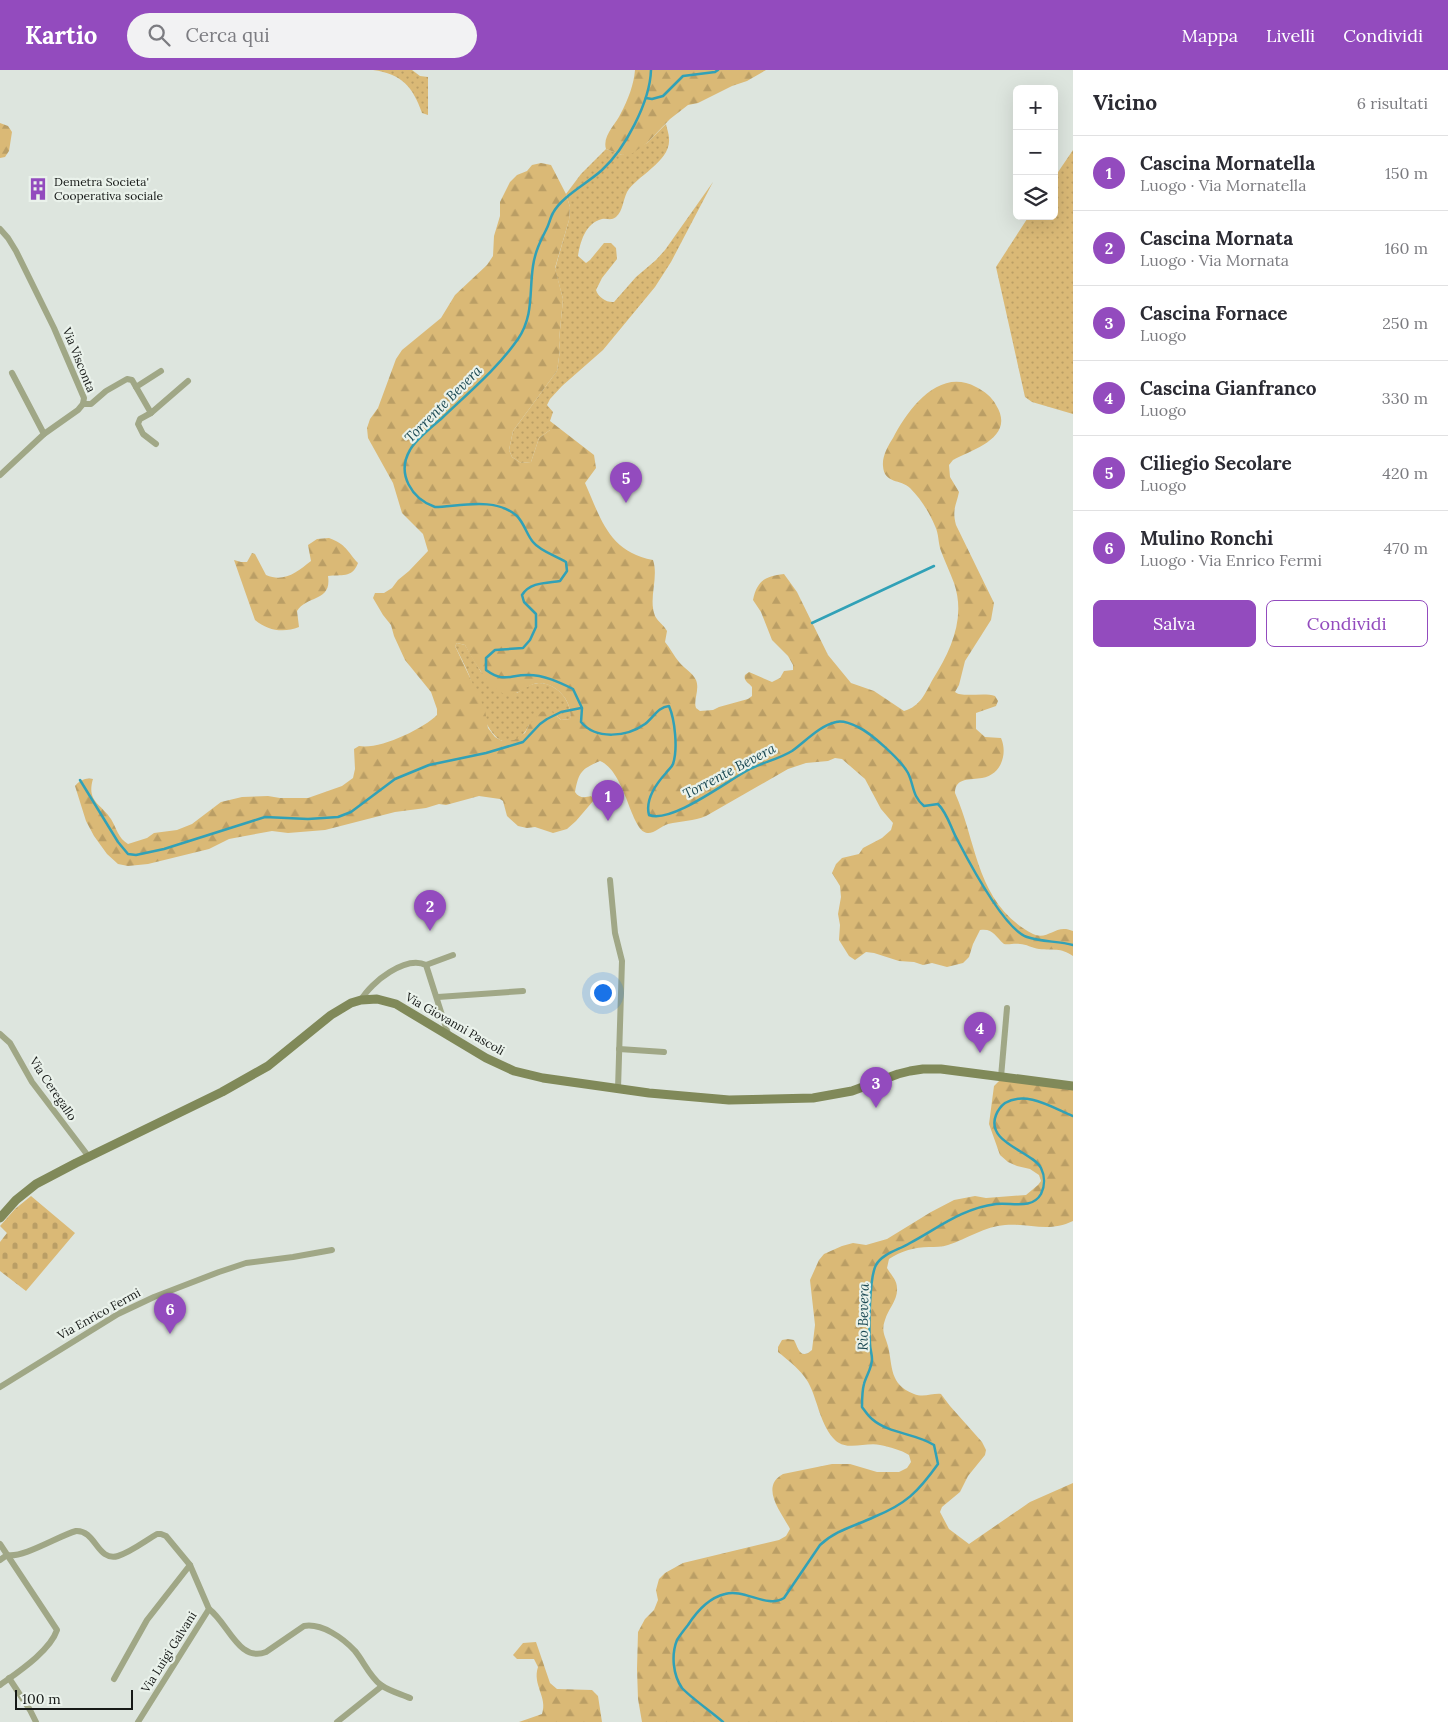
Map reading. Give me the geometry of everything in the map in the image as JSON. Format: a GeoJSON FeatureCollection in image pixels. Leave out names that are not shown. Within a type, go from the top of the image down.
{"type":"FeatureCollection","features":[{"type":"Feature","properties":{"kind":"street","name":"Via Visconta"},"geometry":{"type":"LineString","coordinates":[[0,229],[16,251],[54,328],[84,398],[83,404],[78,410],[44,434],[0,475]]}},
{"type":"Feature","properties":{"kind":"street"},"geometry":{"type":"LineString","coordinates":[[136,387],[161,371]]}},
{"type":"Feature","properties":{"kind":"street"},"geometry":{"type":"LineString","coordinates":[[12,373],[44,434]]}},
{"type":"Feature","properties":{"kind":"street"},"geometry":{"type":"LineString","coordinates":[[83,404],[91,404],[106,391],[127,379],[132,380],[151,412]]}},
{"type":"Feature","properties":{"kind":"street"},"geometry":{"type":"LineString","coordinates":[[156,444],[143,434],[138,424],[140,419],[188,381]]}},
{"type":"Feature","properties":{"kind":"street"},"geometry":{"type":"LineString","coordinates":[[610,880],[613,924],[622,961],[618,1089]]}},
{"type":"Feature","properties":{"kind":"street"},"geometry":{"type":"LineString","coordinates":[[361,1000],[369,988],[402,966],[416,962],[426,965],[453,955]]}},
{"type":"Feature","properties":{"kind":"street"},"geometry":{"type":"LineString","coordinates":[[426,965],[438,997],[449,1037]]}},
{"type":"Feature","properties":{"kind":"street"},"geometry":{"type":"LineString","coordinates":[[438,997],[523,991]]}},
{"type":"Feature","properties":{"kind":"street","name":"Via Giovanni Pascoli"},"geometry":{"type":"LineString","coordinates":[[0,1218],[16,1200],[36,1184],[204,1102],[238,1083],[268,1066],[331,1015],[351,1003],[361,1000],[377,999],[396,1004],[493,1062],[514,1071],[543,1078],[618,1089],[703,1098],[787,1100],[841,1094],[898,1074],[923,1069],[941,1069],[1073,1086]]}},
{"type":"Feature","properties":{"kind":"street"},"geometry":{"type":"LineString","coordinates":[[1001,1077],[1007,1008]]}},
{"type":"Feature","properties":{"kind":"street","name":"Via Ceregallo"},"geometry":{"type":"LineString","coordinates":[[0,1034],[10,1043],[32,1082],[89,1157]]}},
{"type":"Feature","properties":{"kind":"street"},"geometry":{"type":"LineString","coordinates":[[620,1049],[664,1052]]}},
{"type":"Feature","properties":{"kind":"street","name":"Via Enrico Fermi"},"geometry":{"type":"LineString","coordinates":[[0,1387],[118,1314],[154,1297],[246,1263],[332,1250]]}},
{"type":"Feature","properties":{"kind":"street","name":"Via Luigi Galvani"},"geometry":{"type":"LineString","coordinates":[[7,1555],[12,1556],[69,1533],[80,1531],[89,1536],[106,1556],[116,1557],[156,1534],[161,1534],[166,1536],[190,1565],[209,1609],[138,1722]]}},
{"type":"Feature","properties":{"kind":"street"},"geometry":{"type":"LineString","coordinates":[[0,1544],[57,1630],[47,1648],[0,1684]]}},
{"type":"Feature","properties":{"kind":"street"},"geometry":{"type":"LineString","coordinates":[[0,1560],[7,1555]]}},
{"type":"Feature","properties":{"kind":"street"},"geometry":{"type":"LineString","coordinates":[[114,1679],[147,1620],[190,1565]]}},
{"type":"Feature","properties":{"kind":"street"},"geometry":{"type":"LineString","coordinates":[[209,1609],[219,1618],[240,1647],[250,1654],[266,1652],[304,1626],[310,1625],[327,1630],[341,1638],[355,1652],[382,1686],[410,1698]]}},
{"type":"Feature","properties":{"kind":"street"},"geometry":{"type":"LineString","coordinates":[[9,1678],[36,1722]]}},
{"type":"Feature","properties":{"kind":"street"},"geometry":{"type":"LineString","coordinates":[[336,1722],[382,1686]]}},
{"type":"Feature","properties":{"kind":"green space"},"geometry":{"type":"Polygon","coordinates":[[[373,70],[412,70],[420,76],[428,77],[428,115],[422,113],[415,96],[405,83],[392,75],[373,70]]]}},
{"type":"Feature","properties":{"kind":"green space"},"geometry":{"type":"Polygon","coordinates":[[[635,70],[766,70],[747,81],[732,86],[698,103],[688,105],[670,119],[647,143],[633,153],[622,155],[606,149],[605,144],[610,130],[626,103],[635,70]]]}},
{"type":"Feature","properties":{"kind":"green space"},"geometry":{"type":"Polygon","coordinates":[[[0,123],[8,126],[12,132],[9,151],[5,157],[0,158],[0,123]]]}},
{"type":"Feature","properties":{"kind":"green space"},"geometry":{"type":"Polygon","coordinates":[[[666,124],[669,139],[665,154],[627,192],[622,209],[616,217],[596,221],[584,234],[578,256],[586,263],[604,243],[611,243],[616,248],[617,259],[602,278],[596,290],[597,293],[609,302],[614,302],[636,277],[665,250],[713,182],[671,262],[655,287],[603,350],[550,399],[547,405],[553,412],[550,430],[539,438],[531,462],[521,463],[512,457],[509,450],[513,431],[557,371],[563,299],[555,269],[569,220],[570,207],[566,194],[581,174],[606,149],[622,155],[647,143],[666,124]]]}},
{"type":"Feature","properties":{"kind":"green space"},"geometry":{"type":"Polygon","coordinates":[[[1073,150],[1073,414],[1032,402],[1025,397],[996,267],[1026,220],[1058,220],[1058,172],[1073,150]]]}},
{"type":"Feature","properties":{"kind":"green space"},"geometry":{"type":"Polygon","coordinates":[[[541,163],[551,165],[566,194],[570,207],[569,220],[555,268],[563,299],[559,340],[560,350],[557,371],[513,431],[509,450],[512,457],[521,463],[531,462],[539,438],[550,430],[550,421],[594,455],[596,468],[585,483],[602,521],[616,542],[638,556],[653,560],[655,574],[653,609],[655,616],[667,631],[665,642],[679,662],[696,680],[695,705],[700,711],[713,710],[752,696],[752,687],[745,677],[749,672],[772,682],[780,678],[784,671],[793,670],[793,665],[788,656],[772,640],[761,612],[753,600],[757,588],[763,581],[772,576],[784,574],[797,592],[828,655],[851,683],[874,691],[904,711],[919,702],[940,668],[951,645],[957,621],[957,596],[954,583],[940,548],[936,529],[930,516],[910,488],[886,476],[883,459],[889,444],[907,415],[926,394],[937,387],[950,382],[962,382],[982,390],[994,402],[1001,416],[1001,426],[997,434],[981,446],[953,460],[949,465],[950,477],[959,492],[954,512],[956,525],[994,603],[991,620],[965,661],[959,685],[955,692],[963,695],[995,696],[998,701],[996,706],[976,713],[976,729],[985,737],[1001,738],[1004,751],[1001,763],[994,773],[982,778],[964,780],[958,784],[955,793],[981,872],[989,890],[1000,907],[1014,921],[1039,936],[1061,929],[1073,931],[1073,956],[1060,950],[1039,949],[1022,944],[1004,944],[994,933],[988,930],[980,930],[969,957],[963,963],[947,967],[932,963],[923,965],[899,961],[866,952],[855,960],[849,956],[839,940],[840,886],[832,873],[836,864],[842,858],[859,854],[863,848],[882,838],[891,830],[893,823],[881,809],[865,779],[842,759],[835,758],[828,761],[806,763],[788,769],[706,816],[668,824],[650,833],[641,829],[636,822],[616,776],[609,767],[600,761],[582,772],[575,792],[582,797],[591,796],[594,800],[567,829],[553,833],[535,827],[518,826],[507,816],[503,801],[479,796],[446,805],[439,804],[426,808],[395,812],[325,830],[288,833],[272,831],[229,839],[209,849],[148,864],[128,866],[118,864],[107,854],[94,836],[86,821],[75,786],[85,779],[93,779],[91,787],[93,798],[111,819],[122,839],[128,844],[147,838],[154,833],[177,830],[192,824],[221,802],[242,797],[308,798],[342,786],[353,778],[355,769],[354,749],[359,746],[378,745],[389,742],[422,726],[437,715],[437,709],[431,692],[405,660],[391,625],[373,598],[375,593],[384,593],[392,588],[428,551],[423,534],[402,513],[393,483],[368,438],[367,428],[370,419],[378,408],[396,359],[402,350],[441,318],[455,295],[487,265],[493,256],[494,236],[500,216],[500,202],[510,182],[517,175],[527,171],[532,165],[541,163]],[[457,643],[455,646],[485,710],[488,728],[495,737],[502,741],[514,740],[525,733],[529,725],[541,712],[551,711],[561,720],[570,719],[567,701],[563,695],[547,684],[534,684],[519,692],[505,695],[482,673],[465,645],[457,643]]]}},
{"type":"Feature","properties":{"kind":"green space"},"geometry":{"type":"Polygon","coordinates":[[[329,538],[346,548],[358,563],[356,568],[346,575],[328,576],[328,584],[323,594],[307,602],[297,611],[299,627],[288,630],[276,630],[265,627],[255,620],[234,560],[247,562],[252,553],[255,554],[266,575],[279,578],[284,577],[311,561],[308,545],[317,539],[329,538]]]}},
{"type":"Feature","properties":{"kind":"green space"},"geometry":{"type":"Polygon","coordinates":[[[457,643],[465,645],[481,672],[517,693],[527,686],[539,683],[552,686],[558,690],[569,706],[570,719],[561,720],[557,716],[529,725],[522,735],[512,741],[504,741],[496,737],[489,728],[479,705],[469,675],[455,646],[457,643]]]}},
{"type":"Feature","properties":{"kind":"green space"},"geometry":{"type":"Polygon","coordinates":[[[1000,1080],[1073,1090],[1073,1221],[1064,1225],[1047,1227],[998,1226],[983,1230],[948,1245],[913,1249],[894,1256],[889,1259],[887,1268],[896,1282],[897,1292],[886,1316],[883,1330],[892,1368],[900,1385],[917,1395],[941,1394],[982,1442],[986,1450],[985,1455],[968,1476],[960,1492],[942,1507],[940,1512],[949,1529],[969,1544],[1030,1502],[1073,1483],[1073,1722],[642,1722],[638,1699],[638,1632],[645,1619],[654,1610],[658,1600],[656,1590],[659,1579],[665,1573],[683,1563],[779,1540],[786,1536],[790,1529],[774,1500],[773,1493],[776,1479],[783,1474],[832,1464],[850,1464],[877,1472],[899,1472],[907,1468],[911,1462],[909,1455],[891,1448],[875,1444],[852,1446],[836,1441],[826,1428],[805,1377],[778,1352],[778,1347],[782,1340],[788,1339],[794,1340],[802,1354],[812,1350],[815,1325],[810,1280],[819,1260],[824,1254],[853,1243],[866,1245],[887,1239],[954,1200],[975,1196],[986,1198],[1026,1195],[1038,1185],[1041,1181],[1039,1175],[1030,1169],[1008,1162],[1000,1155],[989,1124],[994,1086],[1000,1080]]]}},
{"type":"Feature","properties":{"kind":"green space"},"geometry":{"type":"Polygon","coordinates":[[[31,1196],[75,1233],[26,1291],[0,1271],[0,1242],[7,1233],[0,1226],[15,1209],[31,1196]]]}},
{"type":"Feature","properties":{"kind":"green space"},"geometry":{"type":"Polygon","coordinates":[[[536,1642],[550,1683],[557,1689],[592,1690],[598,1696],[602,1722],[519,1722],[542,1714],[543,1702],[537,1680],[538,1667],[534,1659],[517,1659],[513,1655],[523,1643],[536,1642]]]}},
{"type":"Feature","properties":{"kind":"waterway","name":"Torrente Bevera"},"geometry":{"type":"LineString","coordinates":[[651,70],[650,83],[641,110],[619,150],[602,170],[562,201],[552,215],[535,256],[529,312],[527,321],[518,339],[482,380],[424,433],[410,450],[406,459],[406,476],[413,492],[419,498],[435,507],[478,504],[499,506],[509,510],[517,516],[536,545],[566,562],[567,571],[560,581],[534,585],[522,595],[524,602],[536,614],[536,627],[530,640],[523,648],[495,650],[486,658],[486,670],[502,677],[540,676],[557,681],[573,689],[582,708],[581,722],[587,728],[603,734],[612,735],[630,732],[645,724],[659,710],[669,706],[675,735],[675,758],[652,792],[648,809],[649,815],[659,816],[671,813],[700,800],[750,769],[792,751],[818,730],[830,724],[842,722],[856,726],[878,741],[899,761],[910,777],[917,798],[924,806],[938,804],[947,817],[988,895],[1008,922],[1018,932],[1027,937],[1073,945]]}},
{"type":"Feature","properties":{"kind":"waterway"},"geometry":{"type":"LineString","coordinates":[[646,98],[652,99],[663,96],[683,76],[718,70]]}},
{"type":"Feature","properties":{"kind":"waterway"},"geometry":{"type":"LineString","coordinates":[[812,623],[934,566]]}},
{"type":"Feature","properties":{"kind":"waterway"},"geometry":{"type":"LineString","coordinates":[[80,780],[118,842],[128,854],[136,855],[164,849],[265,817],[308,819],[338,817],[351,812],[395,779],[429,765],[486,753],[523,742],[547,719],[561,712],[581,708]]}},
{"type":"Feature","properties":{"kind":"waterway","name":"Rio Bevera"},"geometry":{"type":"LineString","coordinates":[[723,1722],[682,1688],[675,1671],[674,1652],[677,1640],[695,1615],[708,1602],[725,1594],[740,1594],[770,1601],[784,1598],[820,1545],[839,1532],[903,1502],[917,1490],[938,1464],[934,1445],[919,1438],[886,1428],[869,1416],[862,1407],[863,1387],[872,1362],[870,1304],[872,1281],[876,1265],[887,1255],[962,1214],[996,1204],[1027,1204],[1037,1199],[1041,1194],[1044,1184],[1041,1168],[1029,1156],[1011,1146],[997,1133],[994,1125],[996,1115],[1005,1103],[1013,1099],[1030,1099],[1073,1116]]}},
{"type":"Feature","properties":{"kind":"place","name":"Demetra Societa' Cooperativa sociale"},"geometry":{"type":"Point","coordinates":[38,189]}},
{"type":"Feature","properties":{"kind":"place","name":"Ciliegio Secolare"},"geometry":{"type":"Point","coordinates":[626,503]}},
{"type":"Feature","properties":{"kind":"place","name":"Cascina Mornatella"},"geometry":{"type":"Point","coordinates":[608,821]}},
{"type":"Feature","properties":{"kind":"place","name":"Cascina Mornata"},"geometry":{"type":"Point","coordinates":[430,931]}},
{"type":"Feature","properties":{"kind":"place","name":"Cascina Gianfranco"},"geometry":{"type":"Point","coordinates":[980,1053]}},
{"type":"Feature","properties":{"kind":"place","name":"Cascina Fornace"},"geometry":{"type":"Point","coordinates":[876,1108]}},
{"type":"Feature","properties":{"kind":"place","name":"Mulino Ronchi"},"geometry":{"type":"Point","coordinates":[170,1334]}}]}
